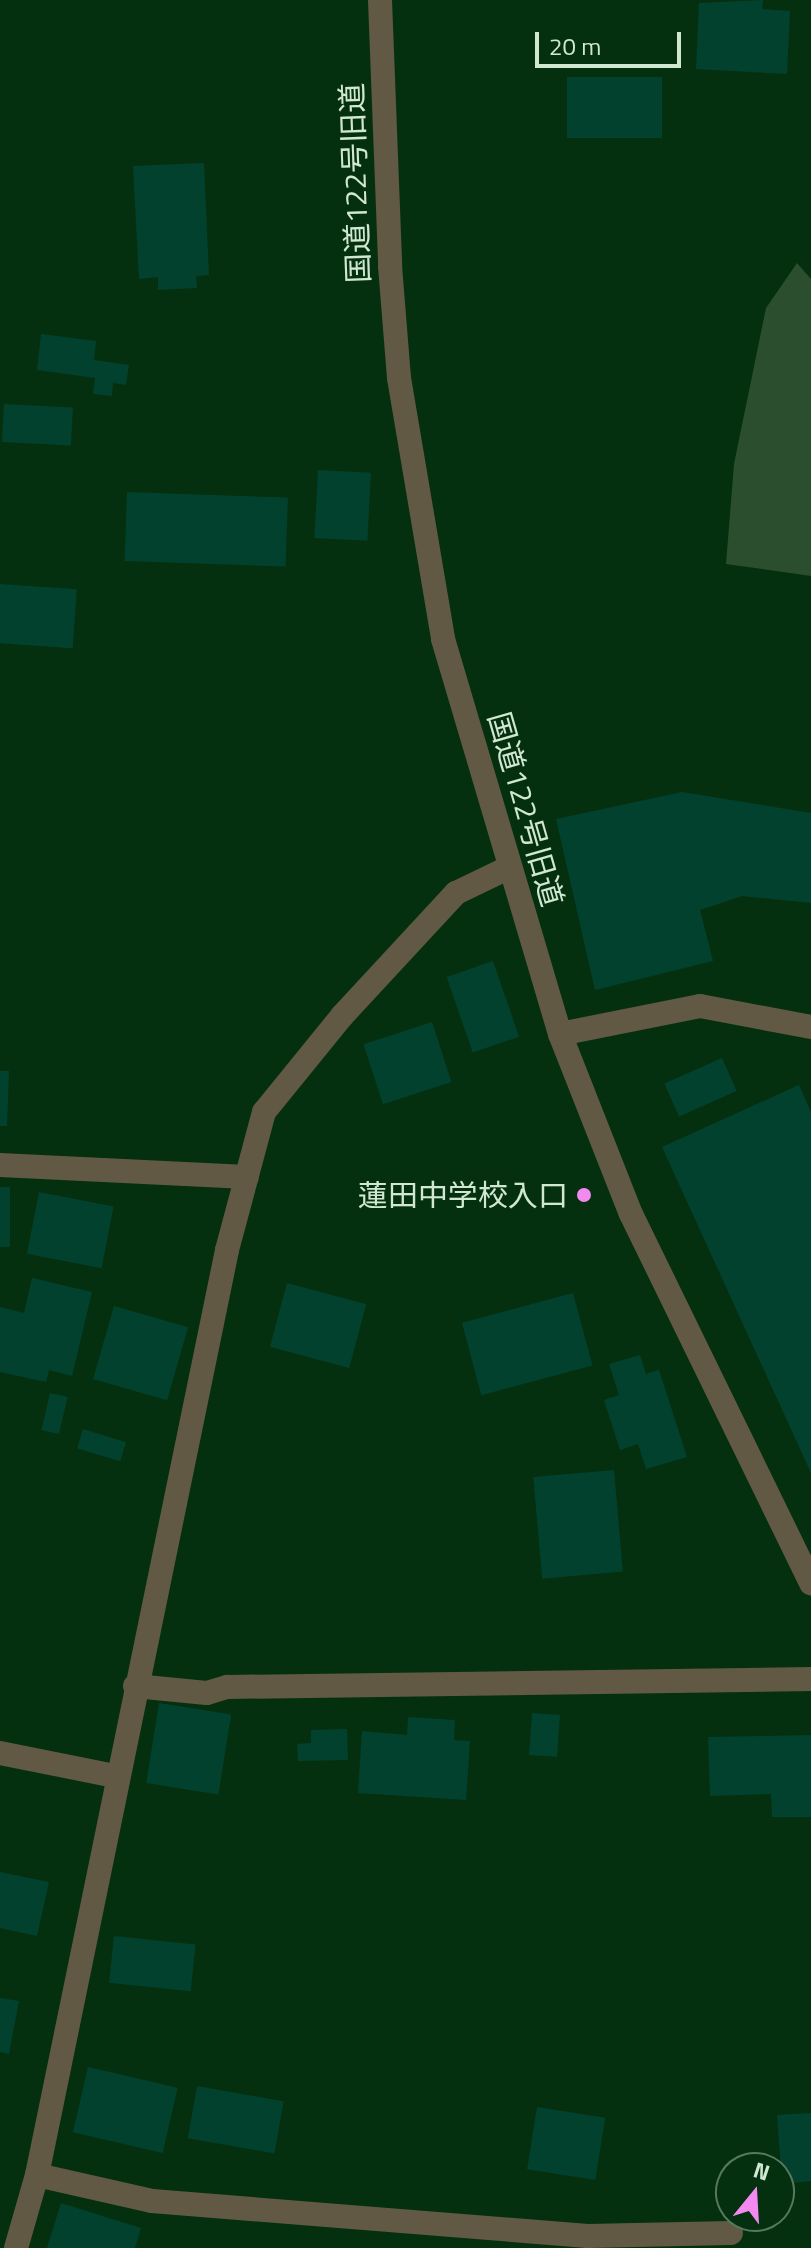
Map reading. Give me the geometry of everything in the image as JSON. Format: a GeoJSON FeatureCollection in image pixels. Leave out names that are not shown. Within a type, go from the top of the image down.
{"type":"FeatureCollection","features":[{"type":"Feature","properties":{"kind":"street","name":"国道122号旧道"},"geometry":{"type":"LineString","coordinates":[[380,0],[390,266],[413,477],[443,639],[508,868],[560,1034],[631,1214],[811,1583]]}},
{"type":"Feature","properties":{"kind":"street"},"geometry":{"type":"LineString","coordinates":[[16,2248],[37,2175],[115,1776],[227,1250],[264,1112],[342,1016],[456,893],[508,868]]}},
{"type":"Feature","properties":{"kind":"street"},"geometry":{"type":"LineString","coordinates":[[560,1034],[700,1006],[811,1027]]}},
{"type":"Feature","properties":{"kind":"street"},"geometry":{"type":"LineString","coordinates":[[0,1165],[247,1177]]}},
{"type":"Feature","properties":{"kind":"street"},"geometry":{"type":"LineString","coordinates":[[135,1686],[207,1693],[243,1687],[811,1679]]}},
{"type":"Feature","properties":{"kind":"street"},"geometry":{"type":"LineString","coordinates":[[0,1753],[115,1776]]}},
{"type":"Feature","properties":{"kind":"street"},"geometry":{"type":"LineString","coordinates":[[37,2175],[152,2201],[588,2236],[731,2233]]}},
{"type":"Feature","properties":{"kind":"green space"},"geometry":{"type":"Polygon","coordinates":[[[797,263],[811,279],[811,576],[726,564],[734,464],[766,308],[797,263]]]}},
{"type":"Feature","properties":{"kind":"building"},"geometry":{"type":"Polygon","coordinates":[[[763,0],[762,9],[790,11],[787,74],[696,69],[699,3],[763,0]]]}},
{"type":"Feature","properties":{"kind":"building"},"geometry":{"type":"Polygon","coordinates":[[[567,77],[662,77],[662,138],[567,138],[567,77]]]}},
{"type":"Feature","properties":{"kind":"building"},"geometry":{"type":"Polygon","coordinates":[[[204,163],[209,275],[196,276],[197,288],[158,290],[158,277],[139,279],[133,166],[204,163]]]}},
{"type":"Feature","properties":{"kind":"building"},"geometry":{"type":"Polygon","coordinates":[[[41,334],[96,341],[94,360],[129,365],[126,385],[113,383],[112,396],[93,394],[95,378],[37,370],[41,334]]]}},
{"type":"Feature","properties":{"kind":"building"},"geometry":{"type":"Polygon","coordinates":[[[4,404],[73,408],[71,446],[2,442],[4,404]]]}},
{"type":"Feature","properties":{"kind":"building"},"geometry":{"type":"Polygon","coordinates":[[[318,470],[371,473],[367,541],[314,538],[318,470]]]}},
{"type":"Feature","properties":{"kind":"building"},"geometry":{"type":"Polygon","coordinates":[[[127,492],[288,498],[285,567],[125,561],[127,492]]]}},
{"type":"Feature","properties":{"kind":"building"},"geometry":{"type":"Polygon","coordinates":[[[0,584],[77,589],[73,648],[0,643],[0,584]]]}},
{"type":"Feature","properties":{"kind":"building"},"geometry":{"type":"Polygon","coordinates":[[[682,792],[811,813],[811,903],[742,896],[700,910],[713,961],[595,990],[556,819],[682,792]]]}},
{"type":"Feature","properties":{"kind":"building"},"geometry":{"type":"Polygon","coordinates":[[[493,961],[519,1037],[473,1053],[447,977],[493,961]]]}},
{"type":"Feature","properties":{"kind":"building"},"geometry":{"type":"Polygon","coordinates":[[[432,1022],[451,1082],[383,1104],[364,1044],[432,1022]]]}},
{"type":"Feature","properties":{"kind":"building"},"geometry":{"type":"Polygon","coordinates":[[[722,1058],[737,1091],[679,1117],[664,1084],[722,1058]]]}},
{"type":"Feature","properties":{"kind":"building"},"geometry":{"type":"Polygon","coordinates":[[[0,1071],[9,1071],[7,1126],[0,1126],[0,1071]]]}},
{"type":"Feature","properties":{"kind":"building"},"geometry":{"type":"Polygon","coordinates":[[[799,1085],[811,1112],[811,1473],[662,1147],[799,1085]]]}},
{"type":"Feature","properties":{"kind":"building"},"geometry":{"type":"Polygon","coordinates":[[[0,1187],[10,1187],[10,1247],[0,1247],[0,1187]]]}},
{"type":"Feature","properties":{"kind":"building"},"geometry":{"type":"Polygon","coordinates":[[[39,1192],[114,1207],[102,1268],[27,1254],[39,1192]]]}},
{"type":"Feature","properties":{"kind":"building"},"geometry":{"type":"Polygon","coordinates":[[[32,1278],[92,1292],[72,1376],[49,1370],[46,1382],[0,1372],[0,1307],[24,1313],[32,1278]]]}},
{"type":"Feature","properties":{"kind":"building"},"geometry":{"type":"Polygon","coordinates":[[[287,1283],[366,1304],[349,1368],[270,1347],[287,1283]]]}},
{"type":"Feature","properties":{"kind":"building"},"geometry":{"type":"Polygon","coordinates":[[[573,1293],[592,1365],[481,1395],[462,1323],[573,1293]]]}},
{"type":"Feature","properties":{"kind":"building"},"geometry":{"type":"Polygon","coordinates":[[[114,1306],[188,1327],[167,1400],[93,1379],[114,1306]]]}},
{"type":"Feature","properties":{"kind":"building"},"geometry":{"type":"Polygon","coordinates":[[[640,1355],[646,1374],[659,1370],[687,1457],[646,1469],[638,1444],[620,1450],[604,1400],[619,1395],[609,1364],[640,1355]]]}},
{"type":"Feature","properties":{"kind":"building"},"geometry":{"type":"Polygon","coordinates":[[[50,1393],[68,1397],[59,1434],[41,1430],[50,1393]]]}},
{"type":"Feature","properties":{"kind":"building"},"geometry":{"type":"Polygon","coordinates":[[[83,1429],[126,1442],[120,1461],[77,1448],[83,1429]]]}},
{"type":"Feature","properties":{"kind":"building"},"geometry":{"type":"Polygon","coordinates":[[[614,1470],[623,1572],[542,1579],[533,1477],[614,1470]]]}},
{"type":"Feature","properties":{"kind":"building"},"geometry":{"type":"Polygon","coordinates":[[[159,1703],[231,1714],[218,1794],[146,1783],[159,1703]]]}},
{"type":"Feature","properties":{"kind":"building"},"geometry":{"type":"Polygon","coordinates":[[[532,1713],[560,1715],[557,1757],[529,1755],[532,1713]]]}},
{"type":"Feature","properties":{"kind":"building"},"geometry":{"type":"Polygon","coordinates":[[[408,1717],[455,1720],[454,1740],[470,1741],[466,1800],[358,1793],[362,1731],[407,1735],[408,1717]]]}},
{"type":"Feature","properties":{"kind":"building"},"geometry":{"type":"Polygon","coordinates":[[[347,1729],[348,1760],[298,1761],[297,1744],[311,1743],[311,1730],[347,1729]]]}},
{"type":"Feature","properties":{"kind":"building"},"geometry":{"type":"Polygon","coordinates":[[[811,1735],[811,1817],[772,1817],[771,1794],[710,1796],[708,1737],[811,1735]]]}},
{"type":"Feature","properties":{"kind":"building"},"geometry":{"type":"Polygon","coordinates":[[[0,1872],[49,1882],[37,1936],[0,1928],[0,1872]]]}},
{"type":"Feature","properties":{"kind":"building"},"geometry":{"type":"Polygon","coordinates":[[[114,1936],[196,1945],[191,1991],[109,1983],[114,1936]]]}},
{"type":"Feature","properties":{"kind":"building"},"geometry":{"type":"Polygon","coordinates":[[[0,1998],[19,2001],[9,2054],[0,2052],[0,1998]]]}},
{"type":"Feature","properties":{"kind":"building"},"geometry":{"type":"Polygon","coordinates":[[[88,2067],[178,2088],[163,2153],[73,2132],[88,2067]]]}},
{"type":"Feature","properties":{"kind":"building"},"geometry":{"type":"Polygon","coordinates":[[[197,2086],[284,2101],[274,2153],[188,2138],[197,2086]]]}},
{"type":"Feature","properties":{"kind":"building"},"geometry":{"type":"Polygon","coordinates":[[[537,2107],[605,2118],[595,2180],[527,2169],[537,2107]]]}},
{"type":"Feature","properties":{"kind":"building"},"geometry":{"type":"Polygon","coordinates":[[[811,2113],[811,2181],[795,2183],[795,2152],[780,2152],[777,2115],[811,2113]]]}},
{"type":"Feature","properties":{"kind":"building"},"geometry":{"type":"Polygon","coordinates":[[[61,2203],[141,2228],[135,2248],[47,2248],[61,2203]]]}},
{"type":"Feature","properties":{"kind":"place","name":"蓮田中学校入口"},"geometry":{"type":"Point","coordinates":[584,1195]}}]}
